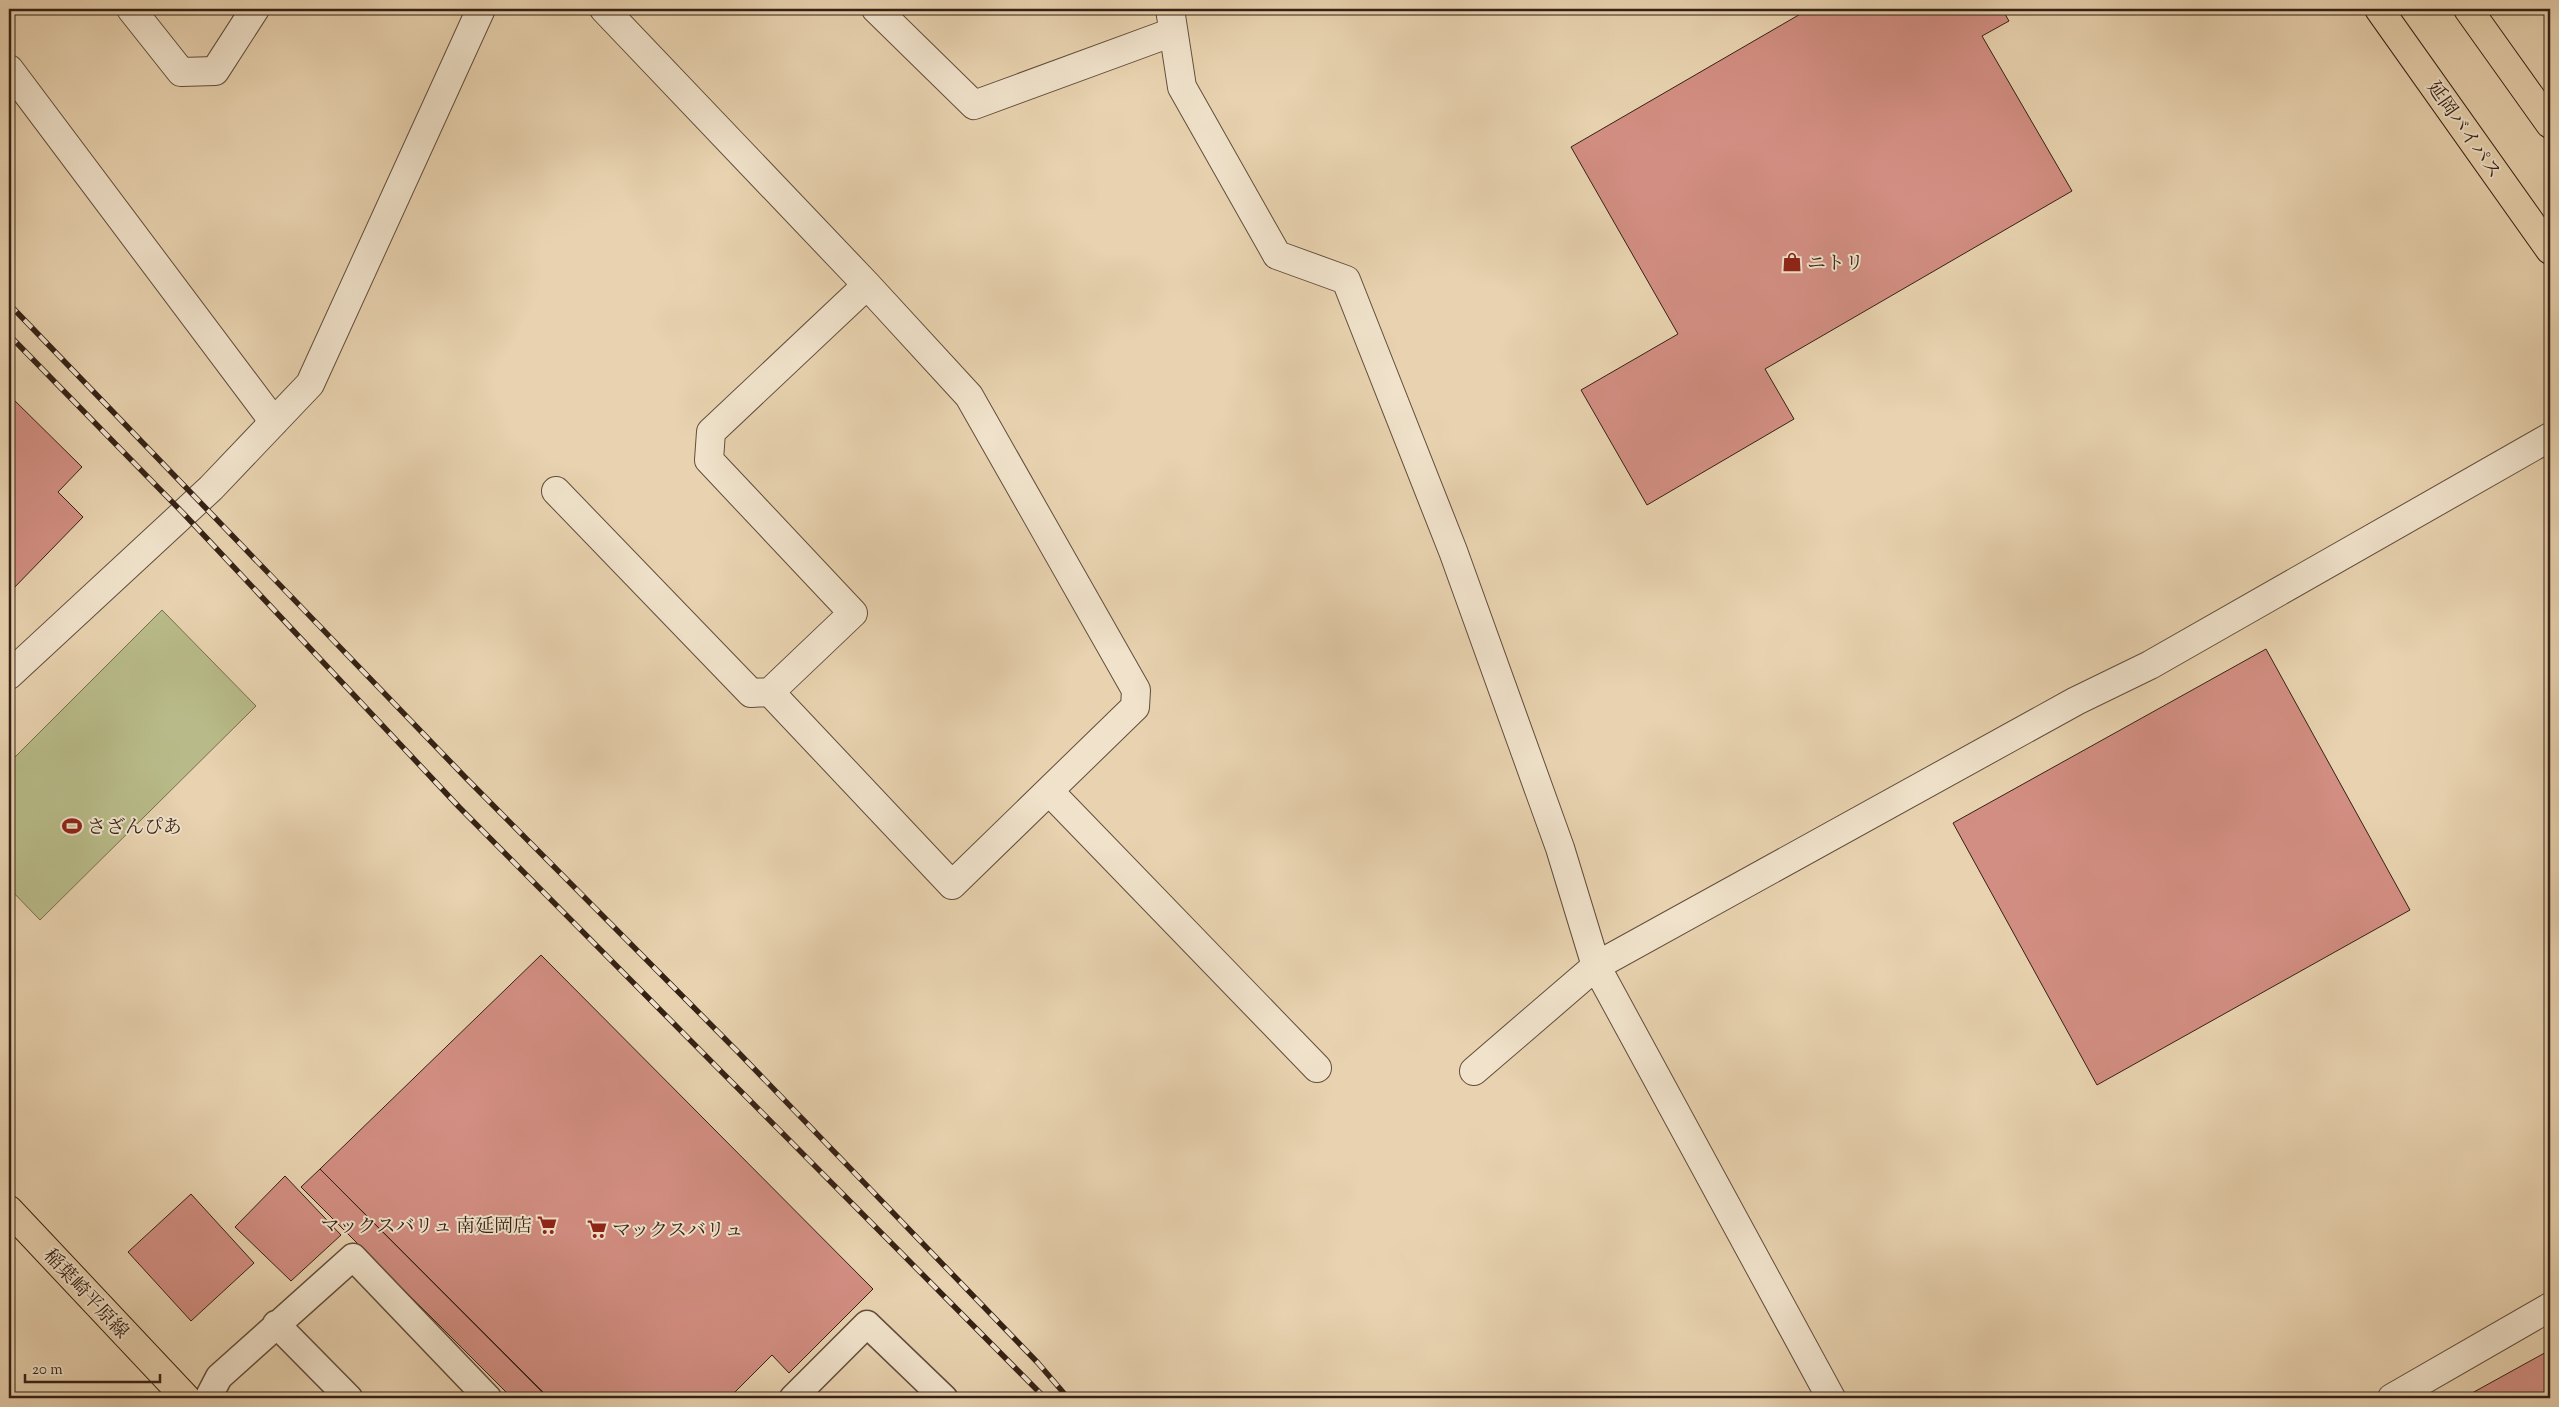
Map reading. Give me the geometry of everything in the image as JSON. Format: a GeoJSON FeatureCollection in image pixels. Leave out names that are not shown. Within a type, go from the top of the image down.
{"type":"FeatureCollection","features":[{"type":"Feature","properties":{"kind":"main road","name":"延岡バイパス"},"geometry":{"type":"LineString","coordinates":[[2379,9],[2550,250]]}},
{"type":"Feature","properties":{"kind":"main road"},"geometry":{"type":"LineString","coordinates":[[2468,9],[2550,124]]}},
{"type":"Feature","properties":{"kind":"main road","name":"稲葉崎平原線"},"geometry":{"type":"LineString","coordinates":[[9,1210],[186,1398]]}},
{"type":"Feature","properties":{"kind":"street"},"geometry":{"type":"LineString","coordinates":[[130,9],[181,72],[215,71],[255,9]]}},
{"type":"Feature","properties":{"kind":"street"},"geometry":{"type":"LineString","coordinates":[[9,675],[211,488],[310,384],[481,9]]}},
{"type":"Feature","properties":{"kind":"street"},"geometry":{"type":"LineString","coordinates":[[604,9],[867,285],[969,396],[1136,690],[1136,708],[952,885],[770,692]]}},
{"type":"Feature","properties":{"kind":"street"},"geometry":{"type":"LineString","coordinates":[[876,9],[974,105],[1171,21],[1182,87],[1277,255],[1346,280],[1454,551],[1560,848],[1596,966],[1831,1398]]}},
{"type":"Feature","properties":{"kind":"street"},"geometry":{"type":"LineString","coordinates":[[9,68],[274,422]]}},
{"type":"Feature","properties":{"kind":"street"},"geometry":{"type":"LineString","coordinates":[[556,491],[751,693],[770,692],[853,613],[709,460],[711,432],[867,285]]}},
{"type":"Feature","properties":{"kind":"street"},"geometry":{"type":"LineString","coordinates":[[1474,1071],[1596,966],[2067,706],[2150,665],[2550,437]]}},
{"type":"Feature","properties":{"kind":"street"},"geometry":{"type":"LineString","coordinates":[[1049,791],[1317,1068]]}},
{"type":"Feature","properties":{"kind":"street"},"geometry":{"type":"LineString","coordinates":[[2392,1398],[2550,1307]]}},
{"type":"Feature","properties":{"kind":"lane"},"geometry":{"type":"LineString","coordinates":[[208,1398],[219,1377],[353,1257],[488,1398]]}},
{"type":"Feature","properties":{"kind":"lane"},"geometry":{"type":"LineString","coordinates":[[276,1324],[349,1398]]}},
{"type":"Feature","properties":{"kind":"lane"},"geometry":{"type":"LineString","coordinates":[[793,1398],[867,1324],[944,1398]]}},
{"type":"Feature","properties":{"kind":"green space","name":"さざんぴあ"},"geometry":{"type":"Polygon","coordinates":[[[162,610],[256,706],[40,920],[9,888],[9,763],[162,610]]]}},
{"type":"Feature","properties":{"kind":"building","name":"ニトリ"},"geometry":{"type":"Polygon","coordinates":[[[1809,9],[2002,9],[2009,21],[1982,36],[2072,191],[1765,369],[1794,419],[1647,505],[1581,390],[1678,334],[1571,147],[1809,9]]]}},
{"type":"Feature","properties":{"kind":"building"},"geometry":{"type":"Polygon","coordinates":[[[9,395],[82,467],[58,492],[83,517],[9,593],[9,395]]]}},
{"type":"Feature","properties":{"kind":"building"},"geometry":{"type":"Polygon","coordinates":[[[2266,649],[2410,910],[2097,1085],[1953,823],[2266,649]]]}},
{"type":"Feature","properties":{"kind":"building","name":"マックスバリュ"},"geometry":{"type":"Polygon","coordinates":[[[541,955],[873,1289],[789,1373],[772,1355],[729,1398],[548,1398],[320,1169],[541,955]]]}},
{"type":"Feature","properties":{"kind":"building"},"geometry":{"type":"Polygon","coordinates":[[[320,1169],[549,1398],[512,1398],[301,1187],[320,1169]]]}},
{"type":"Feature","properties":{"kind":"building"},"geometry":{"type":"Polygon","coordinates":[[[285,1176],[341,1235],[291,1281],[235,1227],[285,1176]]]}},
{"type":"Feature","properties":{"kind":"building"},"geometry":{"type":"Polygon","coordinates":[[[191,1194],[254,1263],[191,1321],[128,1252],[191,1194]]]}},
{"type":"Feature","properties":{"kind":"building"},"geometry":{"type":"Polygon","coordinates":[[[2550,1350],[2550,1398],[2463,1398],[2550,1350]]]}},
{"type":"Feature","properties":{"kind":"railway"},"geometry":{"type":"LineString","coordinates":[[9,304],[465,777],[737,1051],[1038,1363],[1068,1398]]}},
{"type":"Feature","properties":{"kind":"railway"},"geometry":{"type":"LineString","coordinates":[[9,335],[183,513],[459,807],[1045,1398]]}},
{"type":"Feature","properties":{"kind":"place","name":"ニトリ"},"geometry":{"type":"Point","coordinates":[1792,262]}},
{"type":"Feature","properties":{"kind":"place","name":"さざんぴあ"},"geometry":{"type":"Point","coordinates":[72,826]}},
{"type":"Feature","properties":{"kind":"place","name":"マックスバリュ 南延岡店"},"geometry":{"type":"Point","coordinates":[547,1225]}},
{"type":"Feature","properties":{"kind":"place","name":"マックスバリュ"},"geometry":{"type":"Point","coordinates":[597,1229]}}]}
